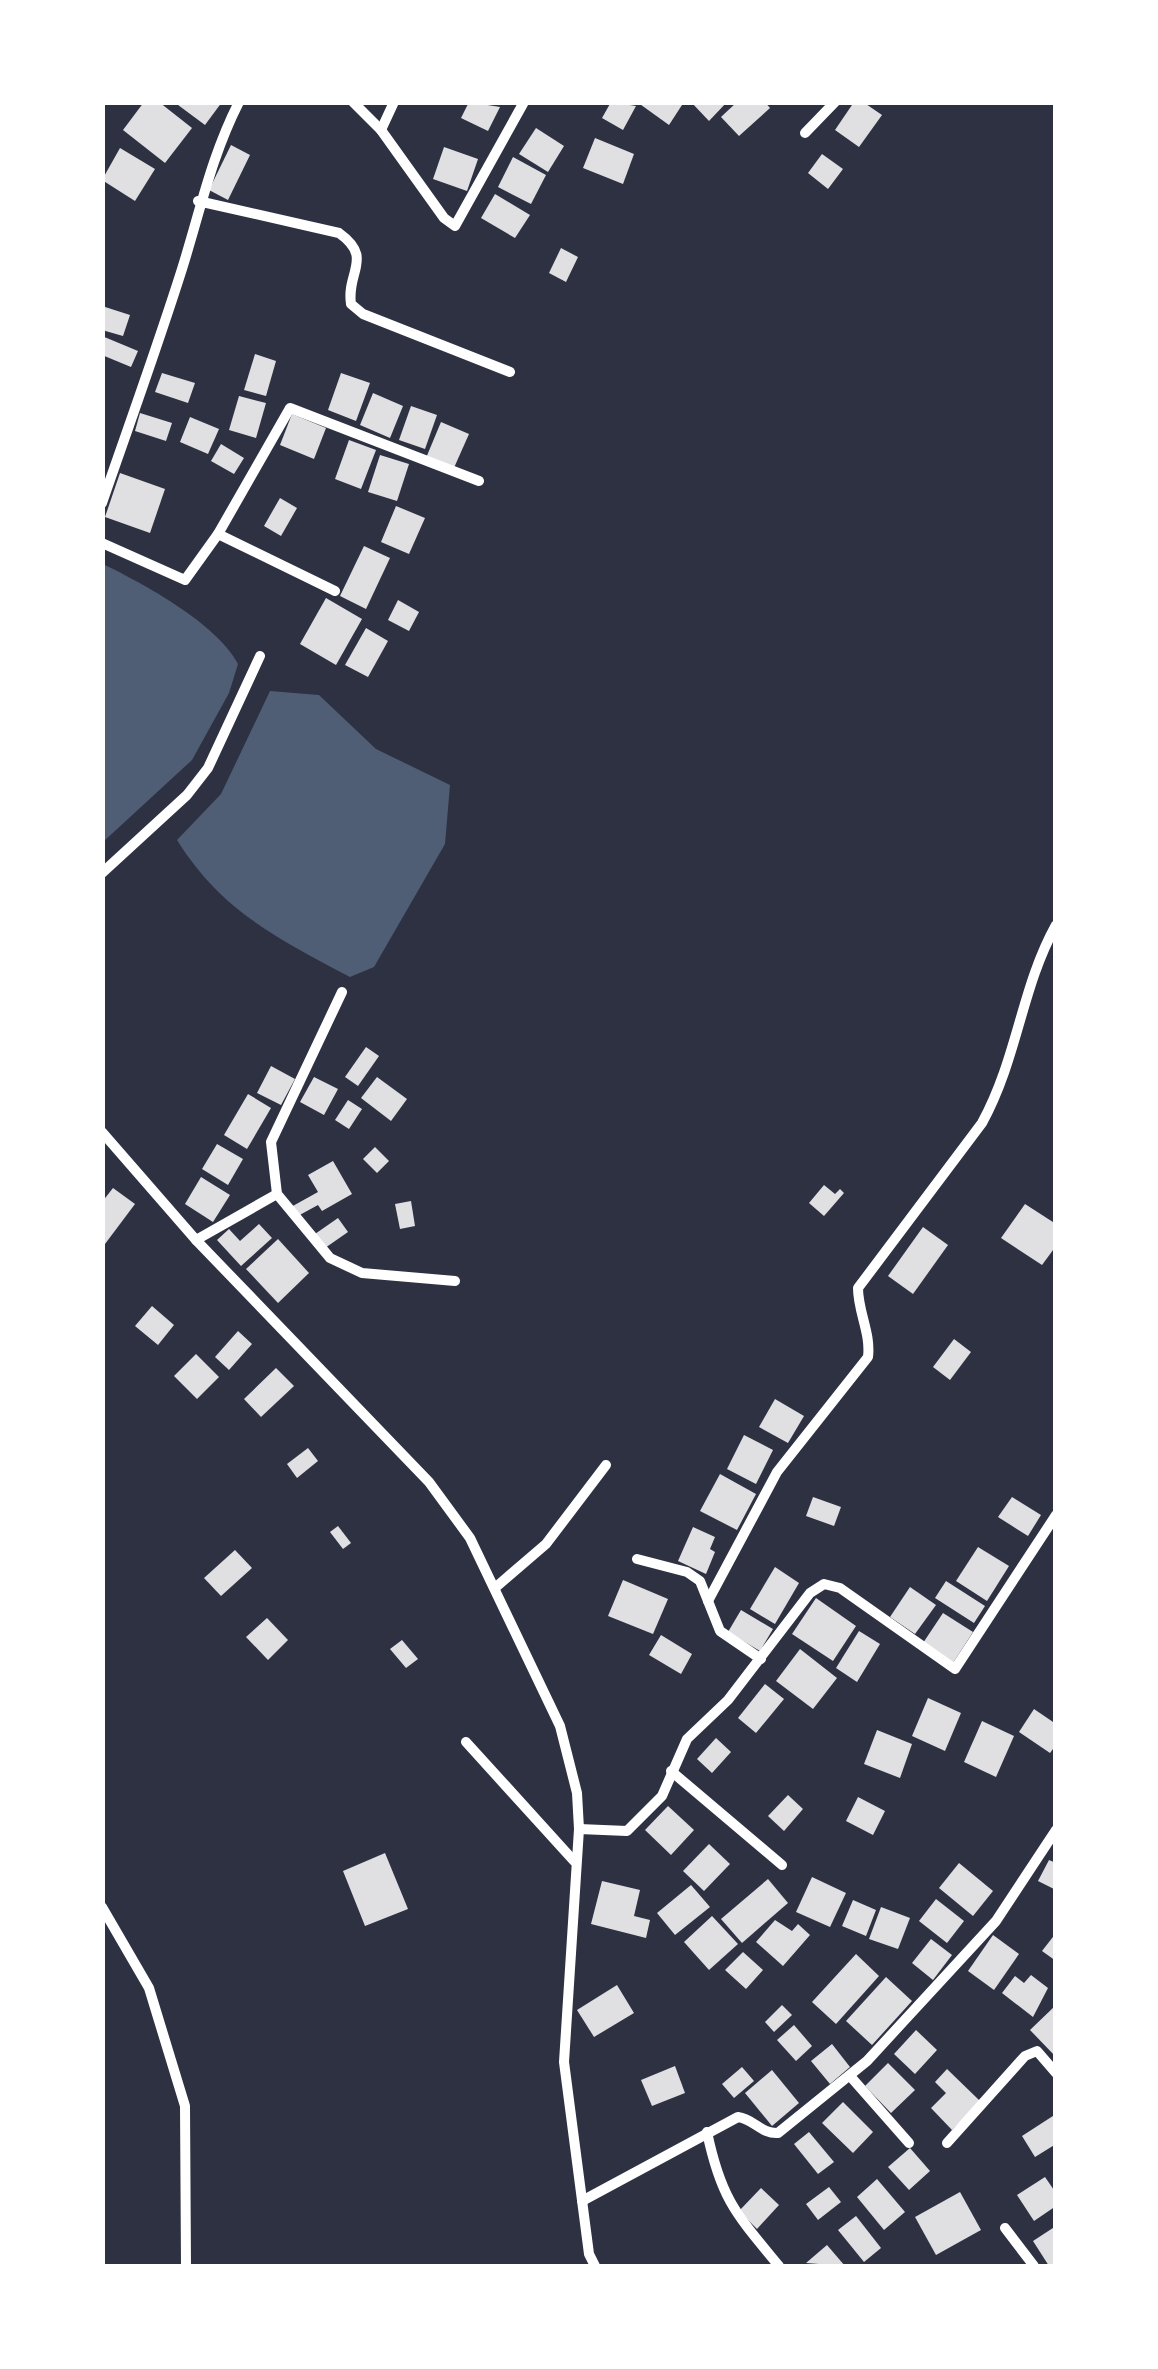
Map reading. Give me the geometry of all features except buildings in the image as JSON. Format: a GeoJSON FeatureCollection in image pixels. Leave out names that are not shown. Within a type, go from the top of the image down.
{"type":"FeatureCollection","features":[{"type":"Feature","properties":{"kind":"street"},"geometry":{"type":"LineString","coordinates":[[102,503],[183,265],[198,201],[220,138],[240,102]]}},
{"type":"Feature","properties":{"kind":"street"},"geometry":{"type":"LineString","coordinates":[[352,102],[382,130],[444,218],[455,226],[524,102]]}},
{"type":"Feature","properties":{"kind":"street"},"geometry":{"type":"LineString","coordinates":[[382,130],[394,102]]}},
{"type":"Feature","properties":{"kind":"street"},"geometry":{"type":"LineString","coordinates":[[806,133],[835,102]]}},
{"type":"Feature","properties":{"kind":"street"},"geometry":{"type":"LineString","coordinates":[[198,201],[340,233],[354,243],[358,256],[350,304],[363,314],[510,372]]}},
{"type":"Feature","properties":{"kind":"street"},"geometry":{"type":"LineString","coordinates":[[102,543],[185,580],[218,534],[290,408],[479,481]]}},
{"type":"Feature","properties":{"kind":"street"},"geometry":{"type":"LineString","coordinates":[[218,534],[335,591]]}},
{"type":"Feature","properties":{"kind":"street"},"geometry":{"type":"LineString","coordinates":[[102,872],[187,795],[208,768],[260,656]]}},
{"type":"Feature","properties":{"kind":"street"},"geometry":{"type":"LineString","coordinates":[[708,1601],[777,1472],[868,1358],[870,1344],[858,1306],[858,1288],[982,1122],[998,1094],[1015,1051],[1037,962],[1056,925]]}},
{"type":"Feature","properties":{"kind":"street"},"geometry":{"type":"LineString","coordinates":[[342,992],[271,1142],[278,1194],[330,1258],[362,1273],[455,1280]]}},
{"type":"Feature","properties":{"kind":"street"},"geometry":{"type":"LineString","coordinates":[[102,1132],[196,1240],[429,1482],[470,1538],[496,1586],[560,1726],[578,1793],[564,2062],[582,2201],[596,2266]]}},
{"type":"Feature","properties":{"kind":"street"},"geometry":{"type":"LineString","coordinates":[[196,1240],[278,1194]]}},
{"type":"Feature","properties":{"kind":"street"},"geometry":{"type":"LineString","coordinates":[[496,1586],[546,1544],[606,1465]]}},
{"type":"Feature","properties":{"kind":"street"},"geometry":{"type":"LineString","coordinates":[[578,1829],[628,1831],[662,1796],[687,1739],[728,1700],[810,1593],[828,1584],[955,1670],[1056,1516]]}},
{"type":"Feature","properties":{"kind":"street"},"geometry":{"type":"LineString","coordinates":[[638,1559],[687,1572],[700,1581],[720,1631],[761,1659]]}},
{"type":"Feature","properties":{"kind":"street"},"geometry":{"type":"LineString","coordinates":[[466,1742],[574,1861]]}},
{"type":"Feature","properties":{"kind":"street"},"geometry":{"type":"LineString","coordinates":[[671,1771],[782,1865]]}},
{"type":"Feature","properties":{"kind":"street"},"geometry":{"type":"LineString","coordinates":[[582,2201],[738,2117],[748,2118],[765,2132],[778,2133],[850,2076],[996,1920],[1056,1830]]}},
{"type":"Feature","properties":{"kind":"street"},"geometry":{"type":"LineString","coordinates":[[102,1907],[149,1988],[185,2106],[186,2266]]}},
{"type":"Feature","properties":{"kind":"street"},"geometry":{"type":"LineString","coordinates":[[947,2143],[1026,2056],[1037,2051],[1056,2073]]}},
{"type":"Feature","properties":{"kind":"street"},"geometry":{"type":"LineString","coordinates":[[850,2076],[909,2142]]}},
{"type":"Feature","properties":{"kind":"street"},"geometry":{"type":"LineString","coordinates":[[707,2132],[717,2182],[731,2210],[779,2266]]}},
{"type":"Feature","properties":{"kind":"street"},"geometry":{"type":"LineString","coordinates":[[1006,2228],[1034,2266]]}},
{"type":"Feature","properties":{"kind":"water"},"geometry":{"type":"Polygon","coordinates":[[[103,564],[196,620],[228,649],[238,664],[229,693],[192,760],[103,842],[103,564]]]}},
{"type":"Feature","properties":{"kind":"water"},"geometry":{"type":"Polygon","coordinates":[[[270,691],[319,695],[376,749],[450,785],[445,844],[374,967],[350,977],[276,936],[233,905],[194,865],[177,840],[221,794],[270,691]]]}}]}
